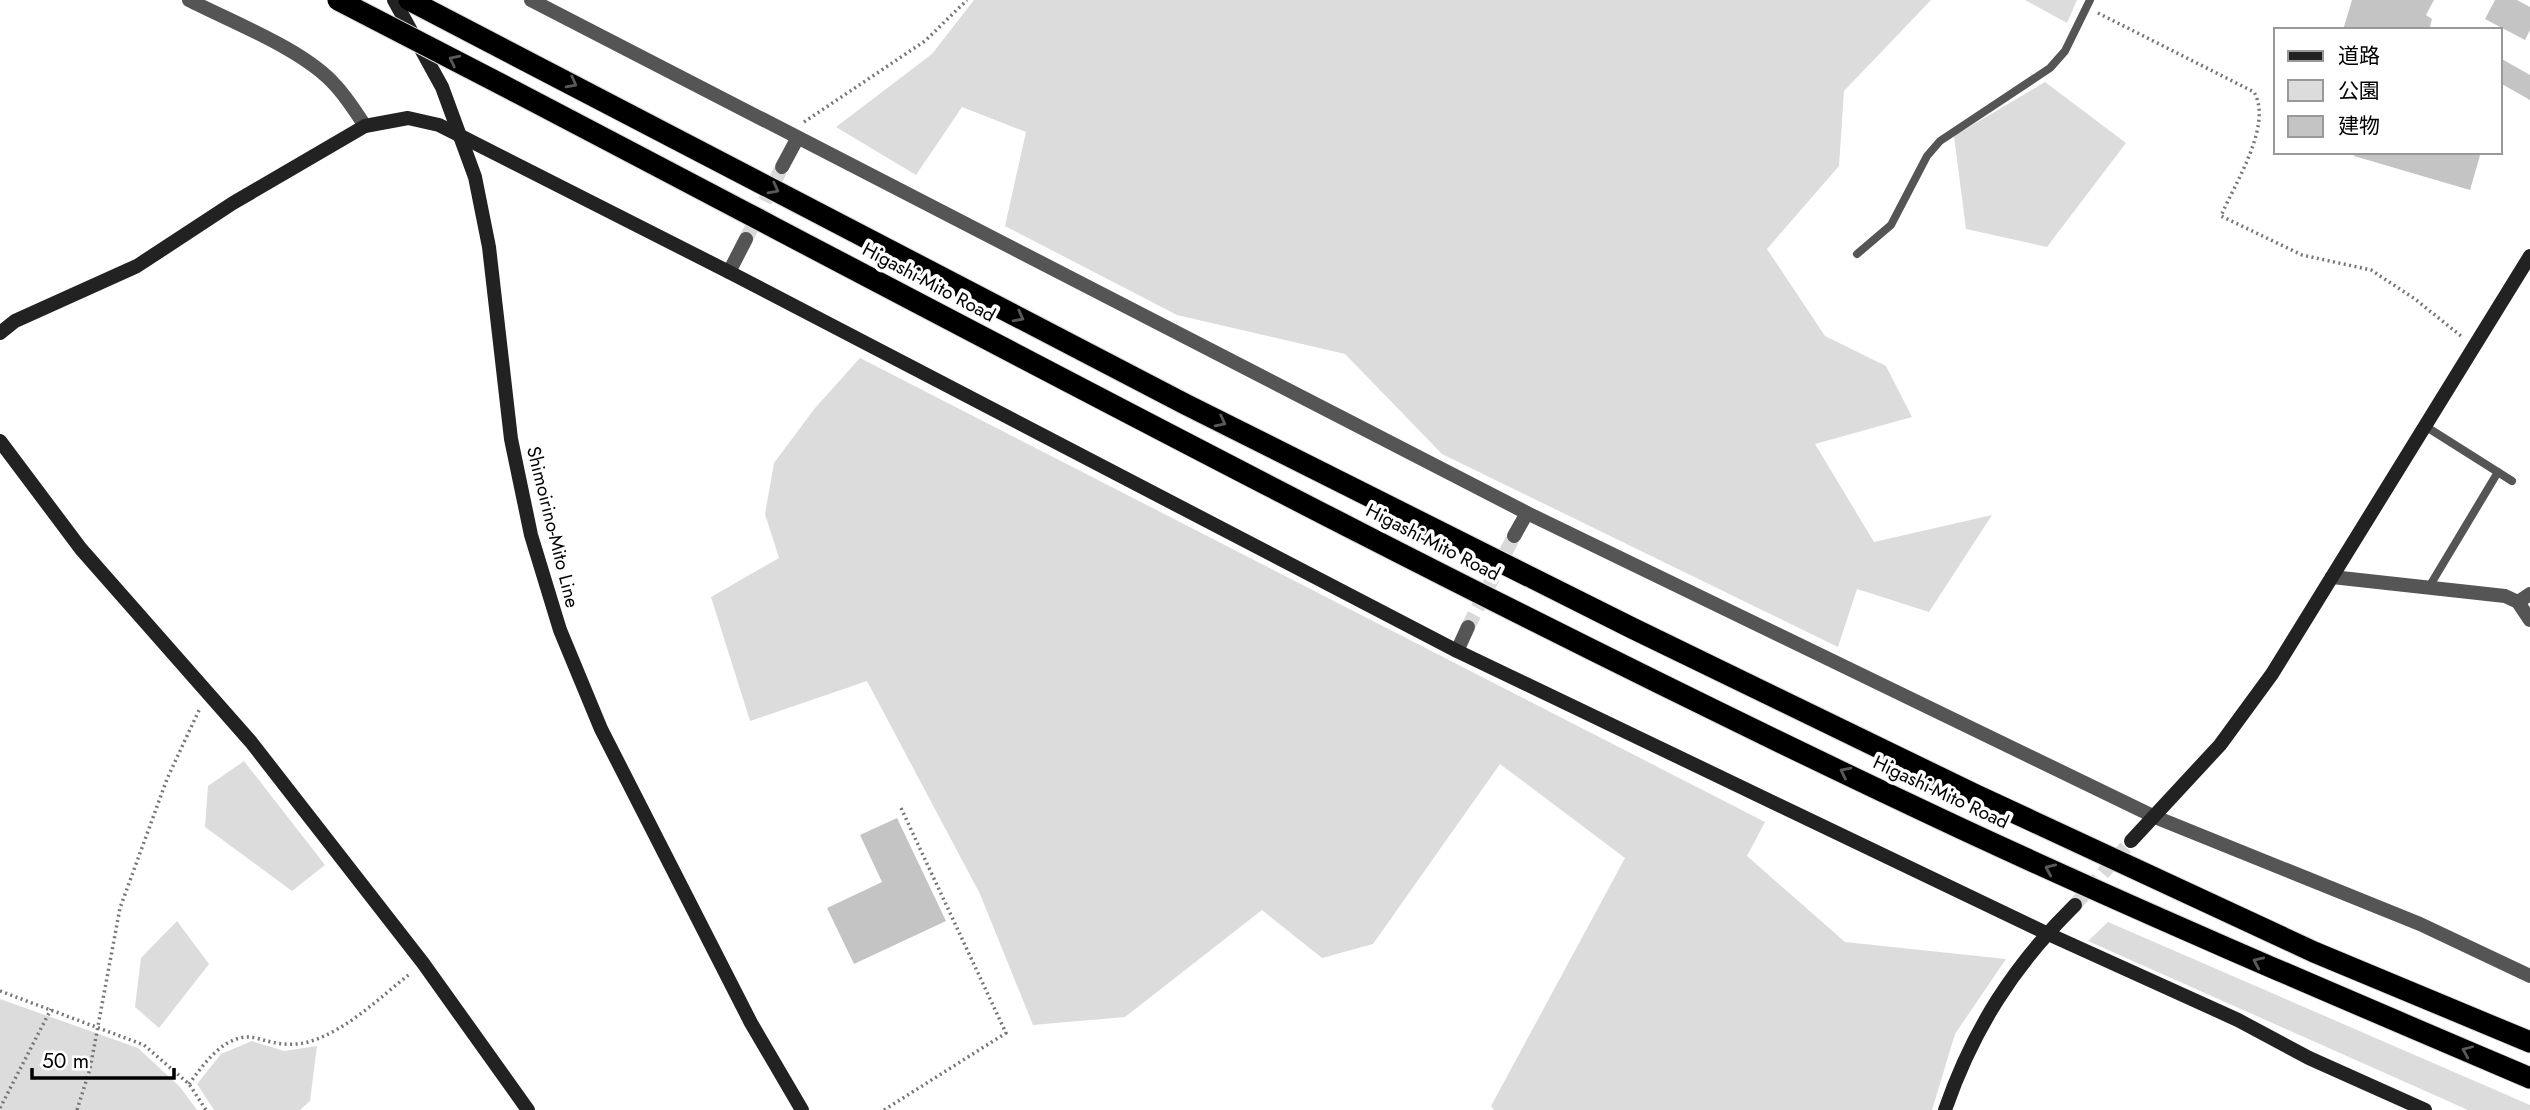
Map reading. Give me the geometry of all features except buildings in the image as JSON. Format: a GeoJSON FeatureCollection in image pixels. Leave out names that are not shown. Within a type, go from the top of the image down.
{"type":"FeatureCollection","features":[{"type":"Feature","properties":{"kind":"highway","name":"Higashi-Mito Road"},"geometry":{"type":"LineString","coordinates":[[338,0],[1167,432],[1616,661],[1962,829],[2299,980],[2530,1078]]}},
{"type":"Feature","properties":{"kind":"highway","name":"Higashi-Mito Road"},"geometry":{"type":"LineString","coordinates":[[409,0],[1185,404],[1632,628],[1976,795],[2289,940],[2530,1042]]}},
{"type":"Feature","properties":{"kind":"street"},"geometry":{"type":"LineString","coordinates":[[190,0],[302,58],[322,73],[348,100],[365,126]]}},
{"type":"Feature","properties":{"kind":"street","name":"Shimoirino-Mito Line"},"geometry":{"type":"LineString","coordinates":[[394,0],[442,87],[475,177],[489,247],[511,439],[531,535],[560,630],[601,729],[751,1023],[802,1110]]}},
{"type":"Feature","properties":{"kind":"street"},"geometry":{"type":"LineString","coordinates":[[531,0],[1527,513],[2155,817],[2420,924],[2530,976]]}},
{"type":"Feature","properties":{"kind":"street"},"geometry":{"type":"LineString","coordinates":[[0,333],[38,310],[137,266],[233,203],[365,126],[408,118],[439,125],[729,272],[1457,651],[2046,933],[2238,1020],[2309,1058],[2425,1110]]}},
{"type":"Feature","properties":{"kind":"street"},"geometry":{"type":"LineString","coordinates":[[782,167],[797,139]]}},
{"type":"Feature","properties":{"kind":"street"},"geometry":{"type":"LineString","coordinates":[[729,272],[746,239]]}},
{"type":"Feature","properties":{"kind":"street"},"geometry":{"type":"LineString","coordinates":[[2131,841],[2244,714],[2530,256]]}},
{"type":"Feature","properties":{"kind":"street"},"geometry":{"type":"LineString","coordinates":[[0,441],[81,549],[208,690],[424,963],[528,1110]]}},
{"type":"Feature","properties":{"kind":"street"},"geometry":{"type":"LineString","coordinates":[[1514,536],[1527,513]]}},
{"type":"Feature","properties":{"kind":"street"},"geometry":{"type":"LineString","coordinates":[[2332,577],[2524,598],[2530,620]]}},
{"type":"Feature","properties":{"kind":"street"},"geometry":{"type":"LineString","coordinates":[[1457,651],[1468,627]]}},
{"type":"Feature","properties":{"kind":"street"},"geometry":{"type":"LineString","coordinates":[[1945,1110],[1957,1075],[1991,1006],[2021,961],[2075,905]]}},
{"type":"Feature","properties":{"kind":"lane"},"geometry":{"type":"LineString","coordinates":[[1857,254],[1891,225],[1927,156],[1940,141],[2050,68],[2066,51],[2089,4]]}},
{"type":"Feature","properties":{"kind":"lane"},"geometry":{"type":"LineString","coordinates":[[2425,426],[2512,481]]}},
{"type":"Feature","properties":{"kind":"lane"},"geometry":{"type":"LineString","coordinates":[[2429,587],[2498,472]]}},
{"type":"Feature","properties":{"kind":"path"},"geometry":{"type":"LineString","coordinates":[[797,139],[803,123],[925,41],[967,0]]}},
{"type":"Feature","properties":{"kind":"path"},"geometry":{"type":"LineString","coordinates":[[2089,4],[2254,92],[2260,103],[2256,137],[2221,216],[2302,255],[2371,270],[2474,345]]}},
{"type":"Feature","properties":{"kind":"path"},"geometry":{"type":"LineString","coordinates":[[77,1110],[98,1026],[120,908],[167,779],[208,690]]}},
{"type":"Feature","properties":{"kind":"path"},"geometry":{"type":"LineString","coordinates":[[884,1110],[1006,1033],[901,808]]}},
{"type":"Feature","properties":{"kind":"path"},"geometry":{"type":"LineString","coordinates":[[189,1084],[219,1049],[232,1041],[253,1037],[288,1046],[310,1041],[345,1024],[424,963]]}},
{"type":"Feature","properties":{"kind":"path"},"geometry":{"type":"LineString","coordinates":[[0,990],[144,1045],[189,1084],[206,1110]]}},
{"type":"Feature","properties":{"kind":"path"},"geometry":{"type":"LineString","coordinates":[[0,1108],[51,1009]]}},
{"type":"Feature","properties":{"kind":"green space"},"geometry":{"type":"Polygon","coordinates":[[[974,0],[1931,0],[1844,91],[1839,166],[1767,249],[1825,336],[1886,366],[1912,417],[1815,444],[1874,542],[1992,515],[1929,612],[1857,589],[1838,647],[1442,454],[1345,354],[1177,315],[1005,226],[1026,132],[962,107],[916,175],[836,127],[932,54],[974,0]]]}},
{"type":"Feature","properties":{"kind":"green space"},"geometry":{"type":"Polygon","coordinates":[[[2025,0],[2077,0],[2067,23],[2025,0]]]}},
{"type":"Feature","properties":{"kind":"green space"},"geometry":{"type":"Polygon","coordinates":[[[2045,82],[2126,143],[2047,247],[1966,229],[1954,136],[2045,82]]]}},
{"type":"Feature","properties":{"kind":"green space"},"geometry":{"type":"Polygon","coordinates":[[[860,358],[1765,822],[1747,856],[1845,942],[2006,959],[1955,1034],[1932,1110],[1494,1110],[1491,1106],[1625,858],[1500,764],[1373,944],[1322,958],[1262,910],[1125,1017],[1033,1025],[980,894],[867,681],[750,721],[711,597],[779,558],[765,514],[774,463],[815,408],[860,358]]]}},
{"type":"Feature","properties":{"kind":"green space"},"geometry":{"type":"Polygon","coordinates":[[[244,761],[325,865],[292,891],[205,827],[208,786],[244,761]]]}},
{"type":"Feature","properties":{"kind":"green space"},"geometry":{"type":"Polygon","coordinates":[[[177,921],[209,964],[159,1028],[135,1007],[141,958],[177,921]]]}},
{"type":"Feature","properties":{"kind":"green space"},"geometry":{"type":"Polygon","coordinates":[[[2108,922],[2530,1105],[2530,1110],[2468,1110],[2088,941],[2108,922]]]}},
{"type":"Feature","properties":{"kind":"green space"},"geometry":{"type":"Polygon","coordinates":[[[0,999],[138,1048],[180,1087],[197,1110],[0,1110],[0,999]]]}},
{"type":"Feature","properties":{"kind":"green space"},"geometry":{"type":"Polygon","coordinates":[[[252,1041],[284,1051],[317,1046],[310,1101],[300,1110],[214,1110],[197,1084],[221,1054],[252,1041]]]}},
{"type":"Feature","properties":{"kind":"tunnel"},"geometry":{"type":"LineString","coordinates":[[746,239],[782,167]]}},
{"type":"Feature","properties":{"kind":"tunnel"},"geometry":{"type":"LineString","coordinates":[[1468,627],[1514,536]]}},
{"type":"Feature","properties":{"kind":"tunnel"},"geometry":{"type":"LineString","coordinates":[[2075,905],[2131,841]]}}]}
